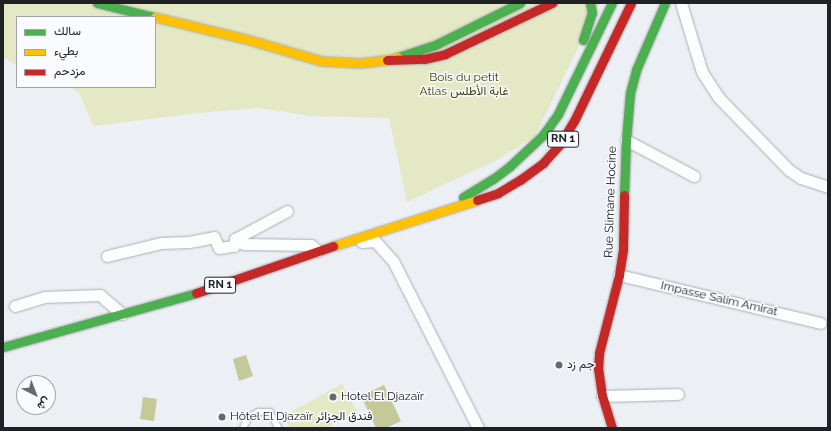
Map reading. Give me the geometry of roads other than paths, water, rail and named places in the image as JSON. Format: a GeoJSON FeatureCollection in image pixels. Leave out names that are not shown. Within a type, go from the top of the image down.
{"type":"FeatureCollection","features":[{"type":"Feature","properties":{"kind":"main road"},"geometry":{"type":"LineString","coordinates":[[97,3],[151,16]]}},
{"type":"Feature","properties":{"kind":"main road"},"geometry":{"type":"LineString","coordinates":[[387,60],[435,45],[520,3]]}},
{"type":"Feature","properties":{"kind":"main road"},"geometry":{"type":"LineString","coordinates":[[156,17],[246,39],[321,61],[355,63],[424,59],[445,54],[552,3]]}},
{"type":"Feature","properties":{"kind":"main road"},"geometry":{"type":"LineString","coordinates":[[561,107],[564,84],[590,22],[592,13],[590,3]]}},
{"type":"Feature","properties":{"kind":"main road","name":"RN 1"},"geometry":{"type":"LineString","coordinates":[[435,213],[493,179],[526,153],[543,135],[561,107],[612,3]]}},
{"type":"Feature","properties":{"kind":"main road","name":"RN 1"},"geometry":{"type":"LineString","coordinates":[[3,347],[213,288],[318,251],[498,193],[520,180],[543,163],[560,144],[574,121],[631,3]]}},
{"type":"Feature","properties":{"kind":"main road","name":"Rue Slimane Hocine"},"geometry":{"type":"LineString","coordinates":[[612,428],[602,396],[598,370],[599,353],[619,275],[623,249],[626,140],[630,93],[636,70],[666,3]]}},
{"type":"Feature","properties":{"kind":"street"},"geometry":{"type":"LineString","coordinates":[[681,3],[702,72],[718,97],[789,170],[801,178],[828,187]]}},
{"type":"Feature","properties":{"kind":"street"},"geometry":{"type":"LineString","coordinates":[[626,140],[694,176]]}},
{"type":"Feature","properties":{"kind":"street"},"geometry":{"type":"LineString","coordinates":[[235,239],[286,211]]}},
{"type":"Feature","properties":{"kind":"street"},"geometry":{"type":"LineString","coordinates":[[107,256],[161,242],[189,242],[214,237],[219,248],[234,246],[235,239]]}},
{"type":"Feature","properties":{"kind":"street"},"geometry":{"type":"LineString","coordinates":[[235,239],[244,244],[312,245],[318,251]]}},
{"type":"Feature","properties":{"kind":"street"},"geometry":{"type":"LineString","coordinates":[[344,243],[375,241],[393,261],[478,428]]}},
{"type":"Feature","properties":{"kind":"street","name":"Impasse Salim Amirat"},"geometry":{"type":"LineString","coordinates":[[619,275],[820,323]]}},
{"type":"Feature","properties":{"kind":"street"},"geometry":{"type":"LineString","coordinates":[[15,306],[44,297],[100,295],[122,314]]}},
{"type":"Feature","properties":{"kind":"street"},"geometry":{"type":"LineString","coordinates":[[602,396],[678,394]]}},
{"type":"Feature","properties":{"kind":"lane"},"geometry":{"type":"LineString","coordinates":[[243,428],[249,417],[259,412],[270,412],[279,428]]}},
{"type":"Feature","properties":{"kind":"place","name":"جم زد"},"geometry":{"type":"Point","coordinates":[559,365]}},
{"type":"Feature","properties":{"kind":"place","name":"Hotel El Djazaïr"},"geometry":{"type":"Point","coordinates":[333,397]}},
{"type":"Feature","properties":{"kind":"place","name":"Hôtel El Djazaïr فندق الجزائر"},"geometry":{"type":"Point","coordinates":[222,417]}},
{"type":"Feature","properties":{"kind":"park label","name":"Bois du petit Atlas غابة الأطلس"},"geometry":{"type":"Point","coordinates":[464,85]}}]}
